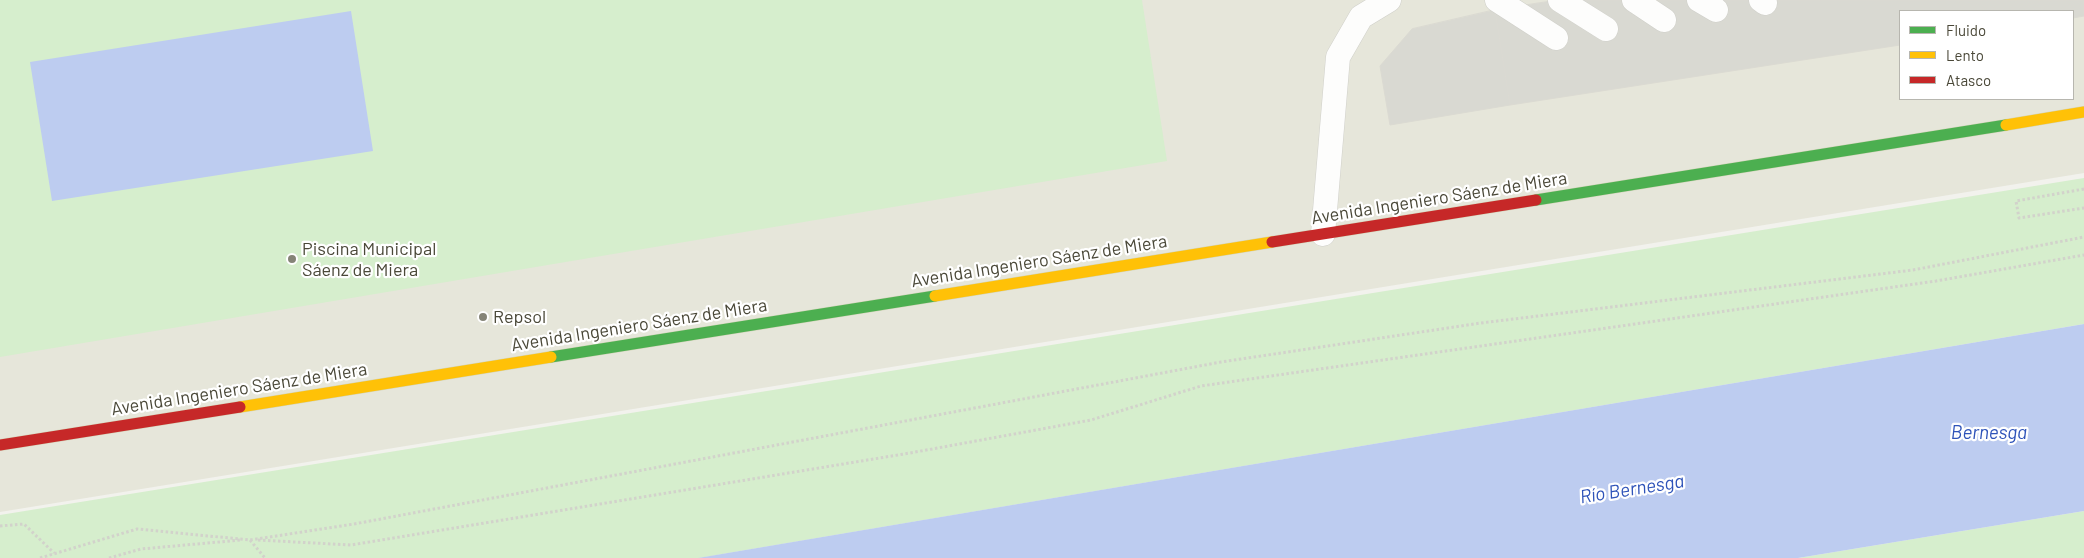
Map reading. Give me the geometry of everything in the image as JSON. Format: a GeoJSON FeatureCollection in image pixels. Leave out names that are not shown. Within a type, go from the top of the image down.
{"type":"FeatureCollection","features":[{"type":"Feature","properties":{"kind":"main road","name":"Avenida Ingeniero Sáenz de Miera"},"geometry":{"type":"LineString","coordinates":[[0,445],[2084,112]]}},
{"type":"Feature","properties":{"kind":"lane"},"geometry":{"type":"LineString","coordinates":[[1323,234],[1338,57],[1361,17],[1389,0]]}},
{"type":"Feature","properties":{"kind":"lane"},"geometry":{"type":"LineString","coordinates":[[1497,0],[1556,38]]}},
{"type":"Feature","properties":{"kind":"lane"},"geometry":{"type":"LineString","coordinates":[[1560,0],[1606,29]]}},
{"type":"Feature","properties":{"kind":"lane"},"geometry":{"type":"LineString","coordinates":[[1634,0],[1664,20]]}},
{"type":"Feature","properties":{"kind":"path"},"geometry":{"type":"LineString","coordinates":[[2084,189],[2016,201],[2019,218],[2084,208]]}},
{"type":"Feature","properties":{"kind":"path"},"geometry":{"type":"LineString","coordinates":[[108,558],[141,549],[250,540],[364,522],[1221,362],[1481,323],[1913,270],[2084,237]]}},
{"type":"Feature","properties":{"kind":"path"},"geometry":{"type":"LineString","coordinates":[[40,558],[137,529],[250,540],[351,545],[910,453],[1091,420],[1201,386],[1926,283],[2084,255]]}},
{"type":"Feature","properties":{"kind":"path"},"geometry":{"type":"LineString","coordinates":[[0,526],[24,524],[54,553]]}},
{"type":"Feature","properties":{"kind":"path"},"geometry":{"type":"LineString","coordinates":[[250,540],[265,558]]}},
{"type":"Feature","properties":{"kind":"shaded area"},"geometry":{"type":"Polygon","coordinates":[[[0,0],[2084,0],[2084,173],[0,512],[0,0]]]}},
{"type":"Feature","properties":{"kind":"green space","name":"Piscina Municipal Sáenz de Miera"},"geometry":{"type":"Polygon","coordinates":[[[0,0],[1142,0],[1167,161],[0,357],[0,0]]]}},
{"type":"Feature","properties":{"kind":"green space"},"geometry":{"type":"Polygon","coordinates":[[[2084,178],[2084,324],[699,558],[0,558],[0,515],[2084,178]]]}},
{"type":"Feature","properties":{"kind":"green space"},"geometry":{"type":"Polygon","coordinates":[[[2084,511],[2084,558],[1798,558],[2084,511]]]}},
{"type":"Feature","properties":{"kind":"water"},"geometry":{"type":"Polygon","coordinates":[[[351,11],[373,151],[52,201],[30,62],[351,11]]]}},
{"type":"Feature","properties":{"kind":"water","name":"Bernesga"},"geometry":{"type":"Polygon","coordinates":[[[2084,324],[2084,511],[1798,558],[698,558],[2084,324]]]}},
{"type":"Feature","properties":{"kind":"building"},"geometry":{"type":"Polygon","coordinates":[[[1558,0],[2084,0],[2084,16],[2074,18],[2074,10],[1899,10],[1899,45],[1510,105],[1495,10],[1558,0]]]}},
{"type":"Feature","properties":{"kind":"building"},"geometry":{"type":"Polygon","coordinates":[[[1495,10],[1510,105],[1390,125],[1380,66],[1412,29],[1495,10]]]}},
{"type":"Feature","properties":{"kind":"traffic: fast"},"geometry":{"type":"LineString","coordinates":[[1536,200],[2006,125]]}},
{"type":"Feature","properties":{"kind":"traffic: fast"},"geometry":{"type":"LineString","coordinates":[[551,357],[935,296]]}},
{"type":"Feature","properties":{"kind":"traffic: slow"},"geometry":{"type":"LineString","coordinates":[[2006,125],[2084,112]]}},
{"type":"Feature","properties":{"kind":"traffic: slow"},"geometry":{"type":"LineString","coordinates":[[935,296],[1272,242]]}},
{"type":"Feature","properties":{"kind":"traffic: slow"},"geometry":{"type":"LineString","coordinates":[[240,407],[551,357]]}},
{"type":"Feature","properties":{"kind":"traffic: jam"},"geometry":{"type":"LineString","coordinates":[[1272,242],[1536,200]]}},
{"type":"Feature","properties":{"kind":"traffic: jam"},"geometry":{"type":"LineString","coordinates":[[0,445],[240,407]]}},
{"type":"Feature","properties":{"kind":"place","name":"Piscina Municipal Sáenz de Miera"},"geometry":{"type":"Point","coordinates":[292,259]}},
{"type":"Feature","properties":{"kind":"place","name":"Repsol"},"geometry":{"type":"Point","coordinates":[483,317]}},
{"type":"Feature","properties":{"kind":"water label","name":"Río Bernesga"},"geometry":{"type":"Point","coordinates":[1632,489]}}]}
